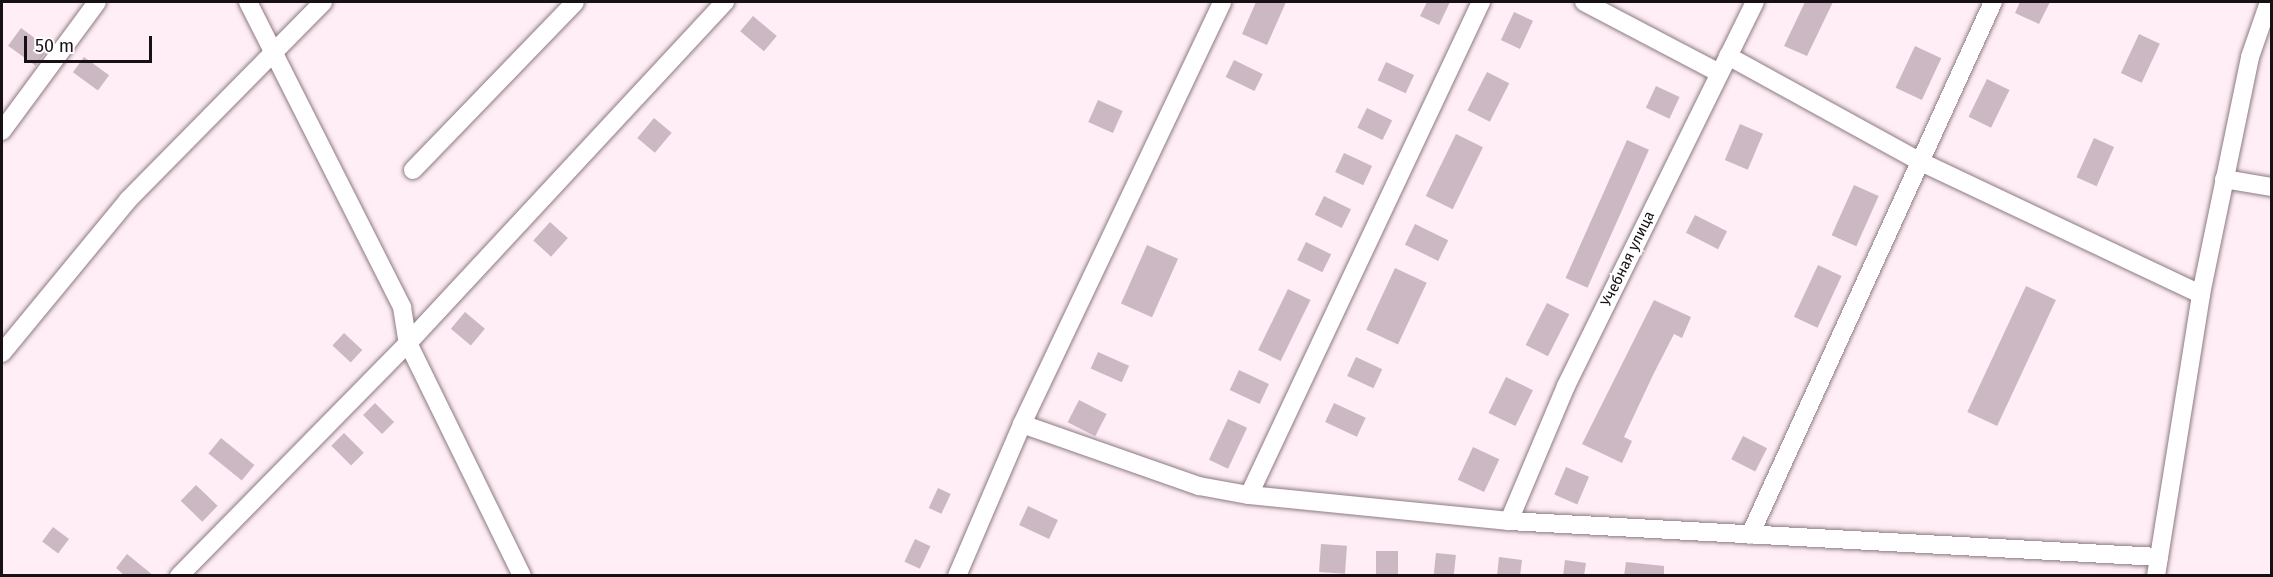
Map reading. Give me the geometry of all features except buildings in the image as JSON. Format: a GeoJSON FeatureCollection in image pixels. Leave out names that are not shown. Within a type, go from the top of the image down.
{"type":"FeatureCollection","features":[{"type":"Feature","properties":{"kind":"street"},"geometry":{"type":"LineString","coordinates":[[2,131],[98,2]]}},
{"type":"Feature","properties":{"kind":"street"},"geometry":{"type":"LineString","coordinates":[[248,2],[402,307],[408,343],[522,576]]}},
{"type":"Feature","properties":{"kind":"street"},"geometry":{"type":"LineString","coordinates":[[2,354],[128,200],[323,2]]}},
{"type":"Feature","properties":{"kind":"street"},"geometry":{"type":"LineString","coordinates":[[413,170],[574,2]]}},
{"type":"Feature","properties":{"kind":"street"},"geometry":{"type":"LineString","coordinates":[[179,576],[408,343],[725,2]]}},
{"type":"Feature","properties":{"kind":"street"},"geometry":{"type":"LineString","coordinates":[[957,576],[1022,424],[1222,2]]}},
{"type":"Feature","properties":{"kind":"street"},"geometry":{"type":"LineString","coordinates":[[1249,495],[1481,2]]}},
{"type":"Feature","properties":{"kind":"street"},"geometry":{"type":"LineString","coordinates":[[1584,2],[1719,73]]}},
{"type":"Feature","properties":{"kind":"street","name":"Учебная улица"},"geometry":{"type":"LineString","coordinates":[[1509,521],[1566,386],[1755,2]]}},
{"type":"Feature","properties":{"kind":"street"},"geometry":{"type":"LineString","coordinates":[[1750,535],[1993,2]]}},
{"type":"Feature","properties":{"kind":"street"},"geometry":{"type":"LineString","coordinates":[[1022,424],[1199,486],[1249,495],[1509,521],[1750,535],[2157,566],[2201,294],[2250,57],[2269,2]]}},
{"type":"Feature","properties":{"kind":"street"},"geometry":{"type":"LineString","coordinates":[[1728,56],[1919,161],[2201,294]]}},
{"type":"Feature","properties":{"kind":"street"},"geometry":{"type":"LineString","coordinates":[[2224,179],[2271,187]]}}]}
